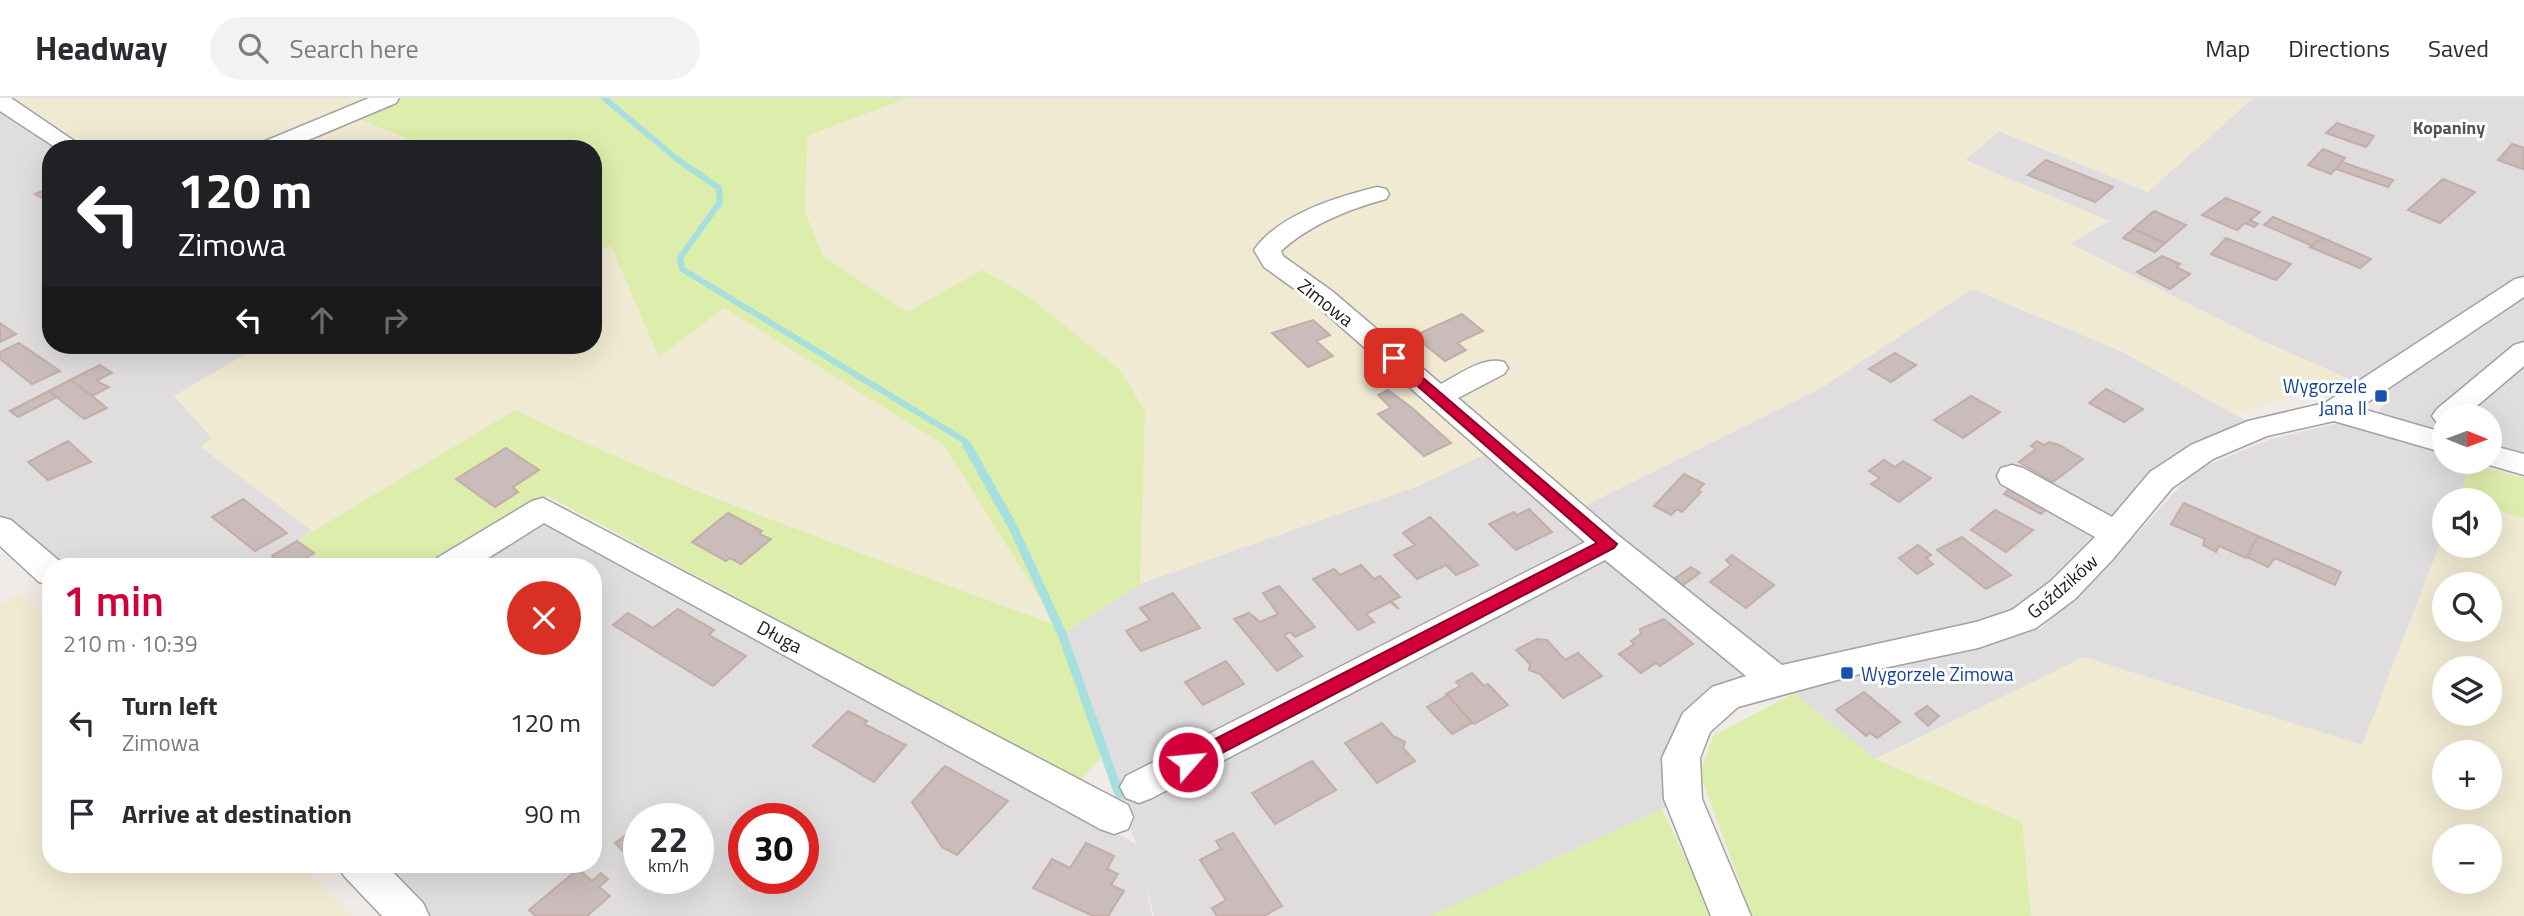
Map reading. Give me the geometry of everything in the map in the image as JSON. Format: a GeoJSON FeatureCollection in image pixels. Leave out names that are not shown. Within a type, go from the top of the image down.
{"type":"FeatureCollection","features":[{"type":"Feature","properties":{"kind":"street"},"geometry":{"type":"LineString","coordinates":[[288,140],[388,98]]}},
{"type":"Feature","properties":{"kind":"street"},"geometry":{"type":"LineString","coordinates":[[0,101],[60,140]]}},
{"type":"Feature","properties":{"kind":"street","name":"Zimowa"},"geometry":{"type":"LineString","coordinates":[[1377,194],[1360,198],[1280,237],[1267,250],[1273,261],[1323,297],[1608,544],[1776,680]]}},
{"type":"Feature","properties":{"kind":"street","name":"Goździków"},"geometry":{"type":"LineString","coordinates":[[1731,916],[1684,799],[1681,758],[1696,723],[1725,697],[1776,680],[1978,635],[2024,619],[2063,590],[2116,534],[2161,480],[2202,452],[2259,428],[2334,411],[2524,285]]}},
{"type":"Feature","properties":{"kind":"street"},"geometry":{"type":"LineString","coordinates":[[2466,404],[2523,352]]}},
{"type":"Feature","properties":{"kind":"street"},"geometry":{"type":"LineString","coordinates":[[1440,396],[1494,368]]}},
{"type":"Feature","properties":{"kind":"street"},"geometry":{"type":"LineString","coordinates":[[2334,411],[2432,427]]}},
{"type":"Feature","properties":{"kind":"street"},"geometry":{"type":"LineString","coordinates":[[2502,459],[2524,465]]}},
{"type":"Feature","properties":{"kind":"street"},"geometry":{"type":"LineString","coordinates":[[2012,476],[2116,534]]}},
{"type":"Feature","properties":{"kind":"street","name":"Długa"},"geometry":{"type":"LineString","coordinates":[[464,558],[544,509],[1114,817]]}},
{"type":"Feature","properties":{"kind":"street"},"geometry":{"type":"LineString","coordinates":[[0,527],[42,564]]}},
{"type":"Feature","properties":{"kind":"street"},"geometry":{"type":"LineString","coordinates":[[1139,787],[1608,544]]}},
{"type":"Feature","properties":{"kind":"street"},"geometry":{"type":"LineString","coordinates":[[367,873],[410,916]]}},
{"type":"Feature","properties":{"kind":"shaded area"},"geometry":{"type":"Polygon","coordinates":[[[0,98],[9,98],[73,140],[42,140],[42,354],[246,354],[175,396],[212,438],[202,447],[312,531],[298,541],[320,558],[42,558],[42,560],[0,528],[0,98]]]}},
{"type":"Feature","properties":{"kind":"shaded area"},"geometry":{"type":"Polygon","coordinates":[[[9,98],[378,98],[346,113],[410,140],[73,140],[9,98]]]}},
{"type":"Feature","properties":{"kind":"shaded area"},"geometry":{"type":"Polygon","coordinates":[[[907,98],[2253,98],[2148,192],[1999,131],[1965,160],[2110,221],[2070,244],[2262,341],[2347,378],[2235,415],[2123,352],[1972,289],[1821,388],[1580,508],[1510,443],[1416,487],[1140,584],[1145,411],[983,270],[907,312],[823,256],[805,212],[807,136],[907,98]]]}},
{"type":"Feature","properties":{"kind":"shaded area"},"geometry":{"type":"Polygon","coordinates":[[[2253,98],[2524,98],[2524,461],[2502,455],[2502,404],[2432,404],[2432,437],[2373,421],[2389,396],[2262,341],[2069,243],[2109,221],[1965,160],[1999,131],[2148,192],[2253,98]]]}},
{"type":"Feature","properties":{"kind":"shaded area"},"geometry":{"type":"Polygon","coordinates":[[[611,246],[659,356],[724,308],[943,444],[1062,634],[1133,834],[1096,730],[772,519],[555,434],[515,410],[297,541],[312,531],[201,447],[212,438],[174,396],[245,354],[602,354],[602,249],[611,246]]]}},
{"type":"Feature","properties":{"kind":"shaded area"},"geometry":{"type":"Polygon","coordinates":[[[1281,277],[1580,508],[1821,388],[1972,289],[2123,352],[2259,428],[2202,452],[2024,619],[1874,656],[1696,723],[1683,799],[1432,916],[1154,916],[1144,877],[1152,916],[409,916],[366,873],[602,873],[602,558],[481,558],[532,526],[552,524],[1136,844],[1062,634],[1140,584],[1281,277]]]}},
{"type":"Feature","properties":{"kind":"shaded area"},"geometry":{"type":"Polygon","coordinates":[[[2343,422],[2432,451],[2432,474],[2467,474],[2462,488],[2432,488],[2432,558],[2435,558],[2362,746],[2084,657],[1875,759],[1794,693],[2040,629],[2133,538],[2195,470],[2271,439],[2343,422]]]}},
{"type":"Feature","properties":{"kind":"shaded area"},"geometry":{"type":"Polygon","coordinates":[[[2502,512],[2524,518],[2524,916],[2031,916],[2022,822],[1875,759],[2084,657],[2362,745],[2435,558],[2502,558],[2502,512]]]}},
{"type":"Feature","properties":{"kind":"shaded area"},"geometry":{"type":"Polygon","coordinates":[[[21,594],[42,614],[42,873],[308,873],[353,916],[0,916],[0,604],[21,594]]]}},
{"type":"Feature","properties":{"kind":"green space"},"geometry":{"type":"Polygon","coordinates":[[[378,98],[907,98],[807,136],[805,212],[823,256],[907,312],[982,270],[1029,297],[1120,370],[1145,411],[1140,584],[1062,634],[943,444],[724,308],[659,357],[611,246],[602,249],[602,140],[410,140],[345,113],[378,98]]]}},
{"type":"Feature","properties":{"kind":"green space"},"geometry":{"type":"Polygon","coordinates":[[[515,410],[647,470],[850,550],[1054,625],[1122,806],[1102,756],[1079,782],[548,496],[448,558],[319,558],[297,541],[515,410]]]}},
{"type":"Feature","properties":{"kind":"green space"},"geometry":{"type":"Polygon","coordinates":[[[2502,472],[2524,478],[2524,518],[2502,512],[2502,488],[2462,488],[2467,474],[2502,472]]]}},
{"type":"Feature","properties":{"kind":"green space"},"geometry":{"type":"Polygon","coordinates":[[[1794,693],[1875,759],[2022,822],[2031,916],[1752,916],[1700,774],[1713,736],[1794,693]]]}},
{"type":"Feature","properties":{"kind":"green space"},"geometry":{"type":"Polygon","coordinates":[[[1662,809],[1713,916],[1430,916],[1662,809]]]}},
{"type":"Feature","properties":{"kind":"building"},"geometry":{"type":"Polygon","coordinates":[[[2337,123],[2374,136],[2366,147],[2326,133],[2337,123]]]}},
{"type":"Feature","properties":{"kind":"building"},"geometry":{"type":"Polygon","coordinates":[[[2512,144],[2524,148],[2523,169],[2498,160],[2512,144]]]}},
{"type":"Feature","properties":{"kind":"building"},"geometry":{"type":"Polygon","coordinates":[[[2323,149],[2345,158],[2331,174],[2308,165],[2323,149]]]}},
{"type":"Feature","properties":{"kind":"building"},"geometry":{"type":"Polygon","coordinates":[[[2046,160],[2113,187],[2095,202],[2028,175],[2046,160]]]}},
{"type":"Feature","properties":{"kind":"building"},"geometry":{"type":"Polygon","coordinates":[[[2342,162],[2393,180],[2388,187],[2336,169],[2342,162]]]}},
{"type":"Feature","properties":{"kind":"building"},"geometry":{"type":"Polygon","coordinates":[[[2443,179],[2475,192],[2440,223],[2408,210],[2443,179]]]}},
{"type":"Feature","properties":{"kind":"building"},"geometry":{"type":"Polygon","coordinates":[[[2226,198],[2260,212],[2250,220],[2258,224],[2254,227],[2245,223],[2237,230],[2202,215],[2226,198]]]}},
{"type":"Feature","properties":{"kind":"building"},"geometry":{"type":"Polygon","coordinates":[[[2154,211],[2186,225],[2165,243],[2133,229],[2154,211]]]}},
{"type":"Feature","properties":{"kind":"building"},"geometry":{"type":"Polygon","coordinates":[[[2273,217],[2323,238],[2313,246],[2264,225],[2273,217]]]}},
{"type":"Feature","properties":{"kind":"building"},"geometry":{"type":"Polygon","coordinates":[[[2133,229],[2165,243],[2155,252],[2123,238],[2133,229]]]}},
{"type":"Feature","properties":{"kind":"building"},"geometry":{"type":"Polygon","coordinates":[[[2226,238],[2291,264],[2276,280],[2211,254],[2226,238]]]}},
{"type":"Feature","properties":{"kind":"building"},"geometry":{"type":"Polygon","coordinates":[[[2323,238],[2371,259],[2360,268],[2310,247],[2323,238]]]}},
{"type":"Feature","properties":{"kind":"building"},"geometry":{"type":"Polygon","coordinates":[[[2162,256],[2180,264],[2176,267],[2190,274],[2170,289],[2137,272],[2162,256]]]}},
{"type":"Feature","properties":{"kind":"building"},"geometry":{"type":"Polygon","coordinates":[[[1462,314],[1483,331],[1457,343],[1466,350],[1445,361],[1414,336],[1462,314]]]}},
{"type":"Feature","properties":{"kind":"building"},"geometry":{"type":"Polygon","coordinates":[[[1313,320],[1330,335],[1316,341],[1333,356],[1308,367],[1272,333],[1313,320]]]}},
{"type":"Feature","properties":{"kind":"building"},"geometry":{"type":"Polygon","coordinates":[[[0,323],[16,334],[0,342],[0,323]]]}},
{"type":"Feature","properties":{"kind":"building"},"geometry":{"type":"Polygon","coordinates":[[[19,343],[60,371],[32,384],[0,359],[0,352],[19,343]]]}},
{"type":"Feature","properties":{"kind":"building"},"geometry":{"type":"Polygon","coordinates":[[[1895,353],[1916,365],[1891,382],[1869,369],[1895,353]]]}},
{"type":"Feature","properties":{"kind":"building"},"geometry":{"type":"Polygon","coordinates":[[[100,365],[112,373],[96,381],[109,387],[92,396],[70,380],[100,365]]]}},
{"type":"Feature","properties":{"kind":"building"},"geometry":{"type":"Polygon","coordinates":[[[70,380],[107,408],[84,419],[49,391],[70,380]]]}},
{"type":"Feature","properties":{"kind":"building"},"geometry":{"type":"Polygon","coordinates":[[[2106,389],[2143,409],[2124,422],[2089,403],[2106,389]]]}},
{"type":"Feature","properties":{"kind":"building"},"geometry":{"type":"Polygon","coordinates":[[[1388,390],[1451,443],[1424,456],[1378,414],[1391,408],[1378,395],[1388,390]]]}},
{"type":"Feature","properties":{"kind":"building"},"geometry":{"type":"Polygon","coordinates":[[[49,391],[57,397],[18,417],[10,411],[49,391]]]}},
{"type":"Feature","properties":{"kind":"building"},"geometry":{"type":"Polygon","coordinates":[[[1971,396],[2000,412],[1963,438],[1934,420],[1971,396]]]}},
{"type":"Feature","properties":{"kind":"building"},"geometry":{"type":"Polygon","coordinates":[[[68,441],[91,462],[48,480],[28,462],[68,441]]]}},
{"type":"Feature","properties":{"kind":"building"},"geometry":{"type":"Polygon","coordinates":[[[2037,441],[2044,445],[2049,442],[2059,445],[2083,459],[2053,482],[2019,462],[2036,449],[2031,446],[2037,441]]]}},
{"type":"Feature","properties":{"kind":"building"},"geometry":{"type":"Polygon","coordinates":[[[506,448],[539,470],[513,487],[518,492],[495,507],[456,479],[506,448]]]}},
{"type":"Feature","properties":{"kind":"building"},"geometry":{"type":"Polygon","coordinates":[[[1884,460],[1895,467],[1903,461],[1931,478],[1899,502],[1871,484],[1880,478],[1869,471],[1884,460]]]}},
{"type":"Feature","properties":{"kind":"building"},"geometry":{"type":"Polygon","coordinates":[[[1684,474],[1704,484],[1698,490],[1701,492],[1682,512],[1677,509],[1671,515],[1654,506],[1684,474]]]}},
{"type":"Feature","properties":{"kind":"building"},"geometry":{"type":"Polygon","coordinates":[[[2011,487],[2048,507],[2041,514],[2004,494],[2011,487]]]}},
{"type":"Feature","properties":{"kind":"building"},"geometry":{"type":"Polygon","coordinates":[[[243,499],[287,533],[255,551],[212,517],[243,499]]]}},
{"type":"Feature","properties":{"kind":"building"},"geometry":{"type":"Polygon","coordinates":[[[2184,503],[2258,536],[2246,558],[2219,546],[2216,552],[2203,545],[2205,539],[2171,524],[2184,503]]]}},
{"type":"Feature","properties":{"kind":"building"},"geometry":{"type":"Polygon","coordinates":[[[1529,509],[1552,532],[1516,550],[1489,524],[1514,512],[1517,515],[1529,509]]]}},
{"type":"Feature","properties":{"kind":"building"},"geometry":{"type":"Polygon","coordinates":[[[1995,510],[2033,530],[2006,552],[1971,530],[1995,510]]]}},
{"type":"Feature","properties":{"kind":"building"},"geometry":{"type":"Polygon","coordinates":[[[728,513],[762,531],[759,534],[771,539],[741,564],[730,558],[726,561],[692,542],[728,513]]]}},
{"type":"Feature","properties":{"kind":"building"},"geometry":{"type":"Polygon","coordinates":[[[1430,517],[1478,565],[1456,575],[1446,565],[1417,579],[1394,555],[1415,545],[1403,533],[1430,517]]]}},
{"type":"Feature","properties":{"kind":"building"},"geometry":{"type":"Polygon","coordinates":[[[2258,536],[2341,572],[2335,585],[2275,558],[2268,567],[2247,557],[2258,536]]]}},
{"type":"Feature","properties":{"kind":"building"},"geometry":{"type":"Polygon","coordinates":[[[1962,537],[2011,575],[1986,589],[1937,550],[1962,537]]]}},
{"type":"Feature","properties":{"kind":"building"},"geometry":{"type":"Polygon","coordinates":[[[297,541],[314,553],[306,558],[272,556],[297,541]]]}},
{"type":"Feature","properties":{"kind":"building"},"geometry":{"type":"Polygon","coordinates":[[[1918,545],[1931,555],[1926,558],[1933,564],[1917,574],[1899,558],[1918,545]]]}},
{"type":"Feature","properties":{"kind":"building"},"geometry":{"type":"Polygon","coordinates":[[[1732,555],[1774,585],[1746,608],[1710,582],[1731,565],[1726,560],[1732,555]]]}},
{"type":"Feature","properties":{"kind":"building"},"geometry":{"type":"Polygon","coordinates":[[[1361,565],[1374,579],[1380,576],[1400,597],[1391,601],[1399,609],[1390,602],[1366,614],[1374,622],[1358,630],[1313,579],[1334,569],[1340,575],[1361,565]]]}},
{"type":"Feature","properties":{"kind":"building"},"geometry":{"type":"Polygon","coordinates":[[[1691,567],[1700,573],[1683,585],[1674,579],[1691,567]]]}},
{"type":"Feature","properties":{"kind":"building"},"geometry":{"type":"Polygon","coordinates":[[[1279,586],[1315,627],[1295,637],[1290,632],[1284,635],[1302,656],[1277,671],[1234,619],[1249,613],[1260,622],[1278,614],[1263,593],[1279,586]]]}},
{"type":"Feature","properties":{"kind":"building"},"geometry":{"type":"Polygon","coordinates":[[[1173,593],[1200,628],[1141,651],[1126,631],[1150,620],[1140,608],[1173,593]]]}},
{"type":"Feature","properties":{"kind":"building"},"geometry":{"type":"Polygon","coordinates":[[[678,609],[714,630],[709,635],[746,656],[713,686],[613,625],[628,613],[653,628],[678,609]]]}},
{"type":"Feature","properties":{"kind":"building"},"geometry":{"type":"Polygon","coordinates":[[[1664,619],[1693,644],[1660,666],[1656,663],[1641,673],[1619,654],[1634,644],[1631,641],[1641,634],[1640,629],[1664,619]]]}},
{"type":"Feature","properties":{"kind":"building"},"geometry":{"type":"Polygon","coordinates":[[[1537,639],[1547,640],[1565,660],[1578,653],[1602,676],[1563,698],[1540,674],[1529,670],[1530,664],[1516,650],[1537,639]]]}},
{"type":"Feature","properties":{"kind":"building"},"geometry":{"type":"Polygon","coordinates":[[[1226,661],[1244,684],[1203,705],[1185,682],[1226,661]]]}},
{"type":"Feature","properties":{"kind":"building"},"geometry":{"type":"Polygon","coordinates":[[[1472,673],[1484,686],[1488,684],[1508,705],[1474,724],[1446,694],[1460,686],[1456,682],[1472,673]]]}},
{"type":"Feature","properties":{"kind":"building"},"geometry":{"type":"Polygon","coordinates":[[[1864,692],[1900,722],[1877,738],[1870,733],[1866,736],[1836,710],[1864,692]]]}},
{"type":"Feature","properties":{"kind":"building"},"geometry":{"type":"Polygon","coordinates":[[[1448,695],[1472,723],[1452,734],[1427,707],[1448,695]]]}},
{"type":"Feature","properties":{"kind":"building"},"geometry":{"type":"Polygon","coordinates":[[[1927,706],[1939,716],[1928,726],[1915,714],[1927,706]]]}},
{"type":"Feature","properties":{"kind":"building"},"geometry":{"type":"Polygon","coordinates":[[[848,711],[867,721],[864,724],[906,745],[874,782],[813,746],[848,711]]]}},
{"type":"Feature","properties":{"kind":"building"},"geometry":{"type":"Polygon","coordinates":[[[1382,723],[1393,736],[1405,742],[1403,748],[1415,761],[1377,783],[1345,743],[1382,723]]]}},
{"type":"Feature","properties":{"kind":"building"},"geometry":{"type":"Polygon","coordinates":[[[1312,761],[1336,790],[1275,824],[1252,793],[1312,761]]]}},
{"type":"Feature","properties":{"kind":"building"},"geometry":{"type":"Polygon","coordinates":[[[945,766],[1008,801],[957,855],[942,847],[912,802],[945,766]]]}},
{"type":"Feature","properties":{"kind":"building"},"geometry":{"type":"Polygon","coordinates":[[[1233,833],[1282,906],[1264,916],[1217,916],[1212,908],[1226,900],[1200,860],[1221,849],[1216,841],[1233,833]]]}},
{"type":"Feature","properties":{"kind":"building"},"geometry":{"type":"Polygon","coordinates":[[[623,837],[623,851],[615,843],[623,837]]]}},
{"type":"Feature","properties":{"kind":"building"},"geometry":{"type":"Polygon","coordinates":[[[1086,843],[1114,856],[1107,869],[1118,874],[1111,885],[1124,891],[1108,916],[1093,916],[1033,888],[1052,859],[1070,868],[1086,843]]]}},
{"type":"Feature","properties":{"kind":"building"},"geometry":{"type":"Polygon","coordinates":[[[573,873],[583,873],[592,881],[601,873],[608,879],[599,887],[610,896],[587,916],[536,916],[529,910],[573,873]]]}},
{"type":"Feature","properties":{"kind":"waterway"},"geometry":{"type":"LineString","coordinates":[[604,98],[677,159],[719,188],[720,202],[680,258],[682,269],[965,441],[967,445]]}},
{"type":"Feature","properties":{"kind":"waterway"},"geometry":{"type":"LineString","coordinates":[[967,445],[1014,529],[1062,634],[1119,794]]}},
{"type":"Feature","properties":{"kind":"place","name":"Wygorzele Jana II"},"geometry":{"type":"Point","coordinates":[2381,396]}},
{"type":"Feature","properties":{"kind":"place","name":"Wygorzele Zimowa"},"geometry":{"type":"Point","coordinates":[1847,673]}},
{"type":"Feature","properties":{"kind":"district","name":"Kopaniny"},"geometry":{"type":"Point","coordinates":[2449,127]}},
{"type":"Feature","properties":{"kind":"route"},"geometry":{"type":"LineString","coordinates":[[1188,762],[1608,544],[1394,358]]}}]}
